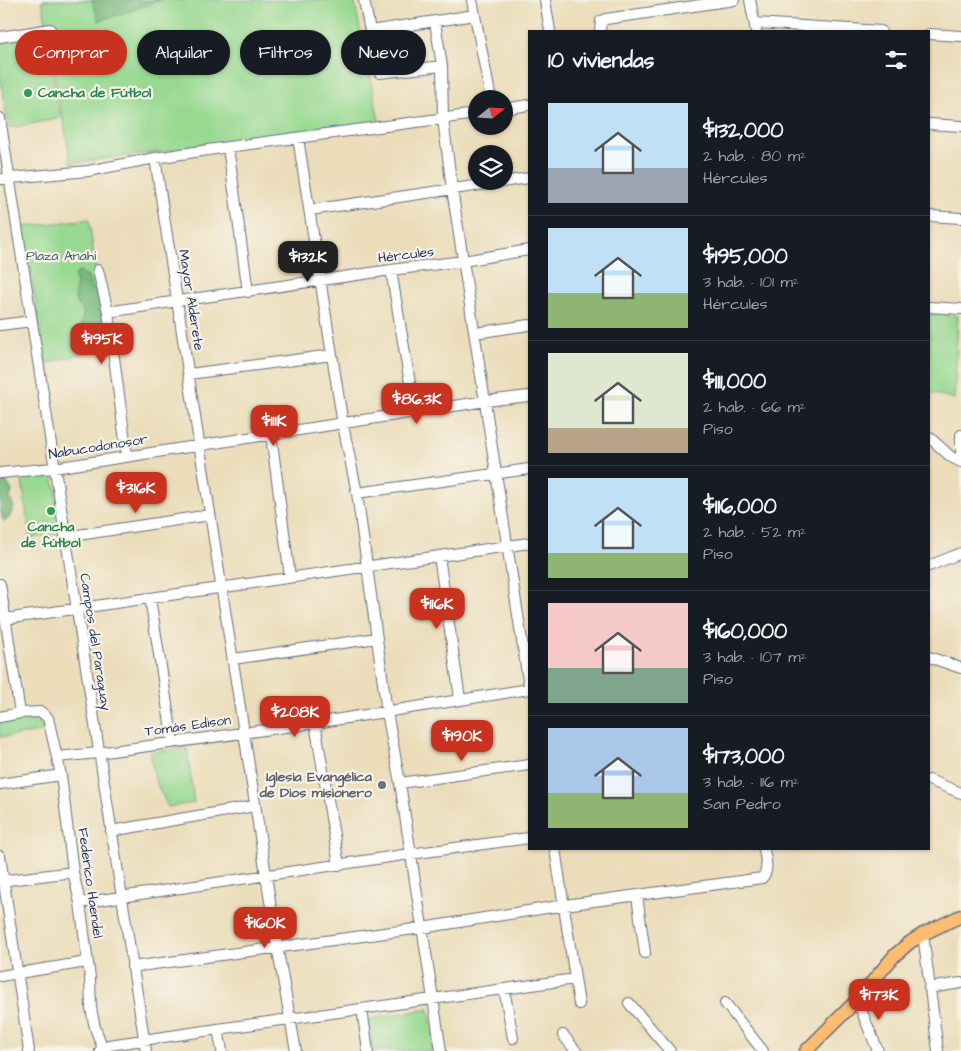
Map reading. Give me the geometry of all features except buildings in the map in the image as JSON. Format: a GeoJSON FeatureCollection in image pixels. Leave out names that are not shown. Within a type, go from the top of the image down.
{"type":"FeatureCollection","features":[{"type":"Feature","properties":{"kind":"main road"},"geometry":{"type":"LineString","coordinates":[[806,1051],[857,1000],[908,942],[961,916]]}},
{"type":"Feature","properties":{"kind":"street"},"geometry":{"type":"LineString","coordinates":[[364,0],[370,30]]}},
{"type":"Feature","properties":{"kind":"street"},"geometry":{"type":"LineString","coordinates":[[472,0],[489,90]]}},
{"type":"Feature","properties":{"kind":"street"},"geometry":{"type":"LineString","coordinates":[[545,0],[550,30]]}},
{"type":"Feature","properties":{"kind":"street"},"geometry":{"type":"LineString","coordinates":[[600,26],[606,19],[734,0]]}},
{"type":"Feature","properties":{"kind":"street"},"geometry":{"type":"LineString","coordinates":[[750,0],[756,27],[850,30]]}},
{"type":"Feature","properties":{"kind":"street"},"geometry":{"type":"LineString","coordinates":[[377,30],[475,15]]}},
{"type":"Feature","properties":{"kind":"street"},"geometry":{"type":"LineString","coordinates":[[435,22],[442,66],[443,119],[452,189],[507,546],[524,620],[528,674]]}},
{"type":"Feature","properties":{"kind":"street"},"geometry":{"type":"LineString","coordinates":[[0,37],[50,29]]}},
{"type":"Feature","properties":{"kind":"street"},"geometry":{"type":"LineString","coordinates":[[930,34],[961,36]]}},
{"type":"Feature","properties":{"kind":"street"},"geometry":{"type":"LineString","coordinates":[[426,68],[442,66]]}},
{"type":"Feature","properties":{"kind":"street"},"geometry":{"type":"LineString","coordinates":[[513,108],[528,105]]}},
{"type":"Feature","properties":{"kind":"street"},"geometry":{"type":"LineString","coordinates":[[5,179],[88,171],[228,147],[468,115]]}},
{"type":"Feature","properties":{"kind":"street","name":"Campos del Paraguay"},"geometry":{"type":"LineString","coordinates":[[0,118],[5,179],[32,321],[145,1046]]}},
{"type":"Feature","properties":{"kind":"street"},"geometry":{"type":"LineString","coordinates":[[930,124],[961,126]]}},
{"type":"Feature","properties":{"kind":"street"},"geometry":{"type":"LineString","coordinates":[[298,138],[332,355],[357,493],[387,712],[400,783],[441,1051]]}},
{"type":"Feature","properties":{"kind":"street"},"geometry":{"type":"LineString","coordinates":[[228,147],[248,292]]}},
{"type":"Feature","properties":{"kind":"street","name":"Mayor Alderete"},"geometry":{"type":"LineString","coordinates":[[155,158],[277,946],[296,1051]]}},
{"type":"Feature","properties":{"kind":"street"},"geometry":{"type":"LineString","coordinates":[[310,210],[528,178]]}},
{"type":"Feature","properties":{"kind":"street"},"geometry":{"type":"LineString","coordinates":[[930,216],[961,218]]}},
{"type":"Feature","properties":{"kind":"street","name":"Hércules"},"geometry":{"type":"LineString","coordinates":[[108,312],[178,300],[248,292],[528,250]]}},
{"type":"Feature","properties":{"kind":"street"},"geometry":{"type":"LineString","coordinates":[[98,270],[108,312],[127,456]]}},
{"type":"Feature","properties":{"kind":"street"},"geometry":{"type":"LineString","coordinates":[[391,270],[415,412]]}},
{"type":"Feature","properties":{"kind":"street"},"geometry":{"type":"LineString","coordinates":[[930,307],[961,309]]}},
{"type":"Feature","properties":{"kind":"street"},"geometry":{"type":"LineString","coordinates":[[0,325],[32,321]]}},
{"type":"Feature","properties":{"kind":"street"},"geometry":{"type":"LineString","coordinates":[[475,332],[528,325]]}},
{"type":"Feature","properties":{"kind":"street"},"geometry":{"type":"LineString","coordinates":[[189,374],[332,355]]}},
{"type":"Feature","properties":{"kind":"street","name":"Nabucodonosor"},"geometry":{"type":"LineString","coordinates":[[0,473],[54,468],[528,396]]}},
{"type":"Feature","properties":{"kind":"street"},"geometry":{"type":"LineString","coordinates":[[271,435],[290,577]]}},
{"type":"Feature","properties":{"kind":"street"},"geometry":{"type":"LineString","coordinates":[[930,438],[951,457],[961,457],[961,435]]}},
{"type":"Feature","properties":{"kind":"street"},"geometry":{"type":"LineString","coordinates":[[357,493],[528,469]]}},
{"type":"Feature","properties":{"kind":"street"},"geometry":{"type":"LineString","coordinates":[[65,537],[210,516]]}},
{"type":"Feature","properties":{"kind":"street"},"geometry":{"type":"LineString","coordinates":[[5,619],[528,543]]}},
{"type":"Feature","properties":{"kind":"street"},"geometry":{"type":"LineString","coordinates":[[930,566],[961,553]]}},
{"type":"Feature","properties":{"kind":"street"},"geometry":{"type":"LineString","coordinates":[[439,556],[460,699]]}},
{"type":"Feature","properties":{"kind":"street"},"geometry":{"type":"LineString","coordinates":[[0,584],[20,712],[0,717]]}},
{"type":"Feature","properties":{"kind":"street"},"geometry":{"type":"LineString","coordinates":[[150,598],[173,742]]}},
{"type":"Feature","properties":{"kind":"street"},"geometry":{"type":"LineString","coordinates":[[233,659],[377,638]]}},
{"type":"Feature","properties":{"kind":"street"},"geometry":{"type":"LineString","coordinates":[[930,657],[961,668]]}},
{"type":"Feature","properties":{"kind":"street","name":"Tomás Edison"},"geometry":{"type":"LineString","coordinates":[[57,757],[315,723],[528,687]]}},
{"type":"Feature","properties":{"kind":"street","name":"Federico Haendel"},"geometry":{"type":"LineString","coordinates":[[20,712],[41,712],[48,718],[61,775],[73,872],[80,903],[91,1008],[95,1028],[103,1050]]}},
{"type":"Feature","properties":{"kind":"street"},"geometry":{"type":"LineString","coordinates":[[315,723],[339,865]]}},
{"type":"Feature","properties":{"kind":"street"},"geometry":{"type":"LineString","coordinates":[[400,783],[528,765]]}},
{"type":"Feature","properties":{"kind":"street"},"geometry":{"type":"LineString","coordinates":[[0,784],[61,775]]}},
{"type":"Feature","properties":{"kind":"street"},"geometry":{"type":"LineString","coordinates":[[930,780],[961,792]]}},
{"type":"Feature","properties":{"kind":"street"},"geometry":{"type":"LineString","coordinates":[[111,831],[255,806]]}},
{"type":"Feature","properties":{"kind":"street"},"geometry":{"type":"LineString","coordinates":[[80,903],[528,838]]}},
{"type":"Feature","properties":{"kind":"street"},"geometry":{"type":"LineString","coordinates":[[555,850],[565,905],[578,1004]]}},
{"type":"Feature","properties":{"kind":"street"},"geometry":{"type":"LineString","coordinates":[[132,967],[422,928],[565,905],[762,878],[766,874],[767,869],[764,850]]}},
{"type":"Feature","properties":{"kind":"street"},"geometry":{"type":"LineString","coordinates":[[0,856],[2,881],[28,1051]]}},
{"type":"Feature","properties":{"kind":"street"},"geometry":{"type":"LineString","coordinates":[[2,881],[73,872]]}},
{"type":"Feature","properties":{"kind":"street"},"geometry":{"type":"LineString","coordinates":[[637,896],[645,953]]}},
{"type":"Feature","properties":{"kind":"street"},"geometry":{"type":"LineString","coordinates":[[923,934],[938,1051]]}},
{"type":"Feature","properties":{"kind":"street"},"geometry":{"type":"LineString","coordinates":[[0,976],[87,962]]}},
{"type":"Feature","properties":{"kind":"street"},"geometry":{"type":"LineString","coordinates":[[103,1050],[110,1045],[145,1046],[218,1028],[575,979]]}},
{"type":"Feature","properties":{"kind":"street"},"geometry":{"type":"LineString","coordinates":[[929,988],[961,983]]}},
{"type":"Feature","properties":{"kind":"street"},"geometry":{"type":"LineString","coordinates":[[504,989],[513,1038]]}},
{"type":"Feature","properties":{"kind":"street"},"geometry":{"type":"LineString","coordinates":[[857,1000],[878,1051]]}},
{"type":"Feature","properties":{"kind":"street"},"geometry":{"type":"LineString","coordinates":[[629,1003],[670,1051]]}},
{"type":"Feature","properties":{"kind":"street"},"geometry":{"type":"LineString","coordinates":[[725,1003],[763,1051]]}},
{"type":"Feature","properties":{"kind":"street"},"geometry":{"type":"LineString","coordinates":[[362,1009],[368,1051]]}},
{"type":"Feature","properties":{"kind":"street"},"geometry":{"type":"LineString","coordinates":[[218,1028],[222,1051]]}},
{"type":"Feature","properties":{"kind":"street"},"geometry":{"type":"LineString","coordinates":[[562,1035],[576,1051]]}},
{"type":"Feature","properties":{"kind":"green space"},"geometry":{"type":"Polygon","coordinates":[[[42,0],[354,0],[360,30],[341,30],[341,75],[370,75],[380,125],[71,163],[55,75],[127,75],[127,30],[47,30],[42,0]]]}},
{"type":"Feature","properties":{"kind":"green space"},"geometry":{"type":"Polygon","coordinates":[[[92,0],[162,0],[99,21],[92,0]]]}},
{"type":"Feature","properties":{"kind":"green space"},"geometry":{"type":"Polygon","coordinates":[[[15,40],[15,75],[53,75],[61,118],[9,128],[0,78],[0,43],[15,40]]]}},
{"type":"Feature","properties":{"kind":"green space","name":"Plaza Anahí"},"geometry":{"type":"Polygon","coordinates":[[[89,219],[106,347],[46,364],[23,227],[89,219]]]}},
{"type":"Feature","properties":{"kind":"green space"},"geometry":{"type":"Polygon","coordinates":[[[79,272],[87,275],[91,287],[100,292],[103,314],[101,325],[96,329],[98,334],[92,339],[82,331],[81,323],[84,313],[75,301],[75,275],[79,272]]]}},
{"type":"Feature","properties":{"kind":"green space"},"geometry":{"type":"Polygon","coordinates":[[[930,314],[958,316],[954,399],[930,392],[930,314]]]}},
{"type":"Feature","properties":{"kind":"green space"},"geometry":{"type":"Polygon","coordinates":[[[52,469],[63,532],[30,538],[21,474],[52,469]]]}},
{"type":"Feature","properties":{"kind":"green space"},"geometry":{"type":"Polygon","coordinates":[[[0,481],[7,482],[12,491],[10,499],[14,507],[9,518],[5,521],[0,510],[0,481]]]}},
{"type":"Feature","properties":{"kind":"green space"},"geometry":{"type":"Polygon","coordinates":[[[42,713],[44,732],[0,737],[0,720],[42,713]]]}},
{"type":"Feature","properties":{"kind":"green space"},"geometry":{"type":"Polygon","coordinates":[[[187,748],[194,803],[168,807],[155,780],[150,752],[187,748]]]}},
{"type":"Feature","properties":{"kind":"green space"},"geometry":{"type":"Polygon","coordinates":[[[429,1009],[436,1051],[373,1051],[368,1019],[429,1009]]]}},
{"type":"Feature","properties":{"kind":"place","name":"Cancha de Fútbol"},"geometry":{"type":"Point","coordinates":[28,93]}},
{"type":"Feature","properties":{"kind":"place","name":"Cancha de fútbol"},"geometry":{"type":"Point","coordinates":[51,511]}},
{"type":"Feature","properties":{"kind":"place","name":"Iglesia Evangélica de Dios misionero"},"geometry":{"type":"Point","coordinates":[382,785]}}]}
